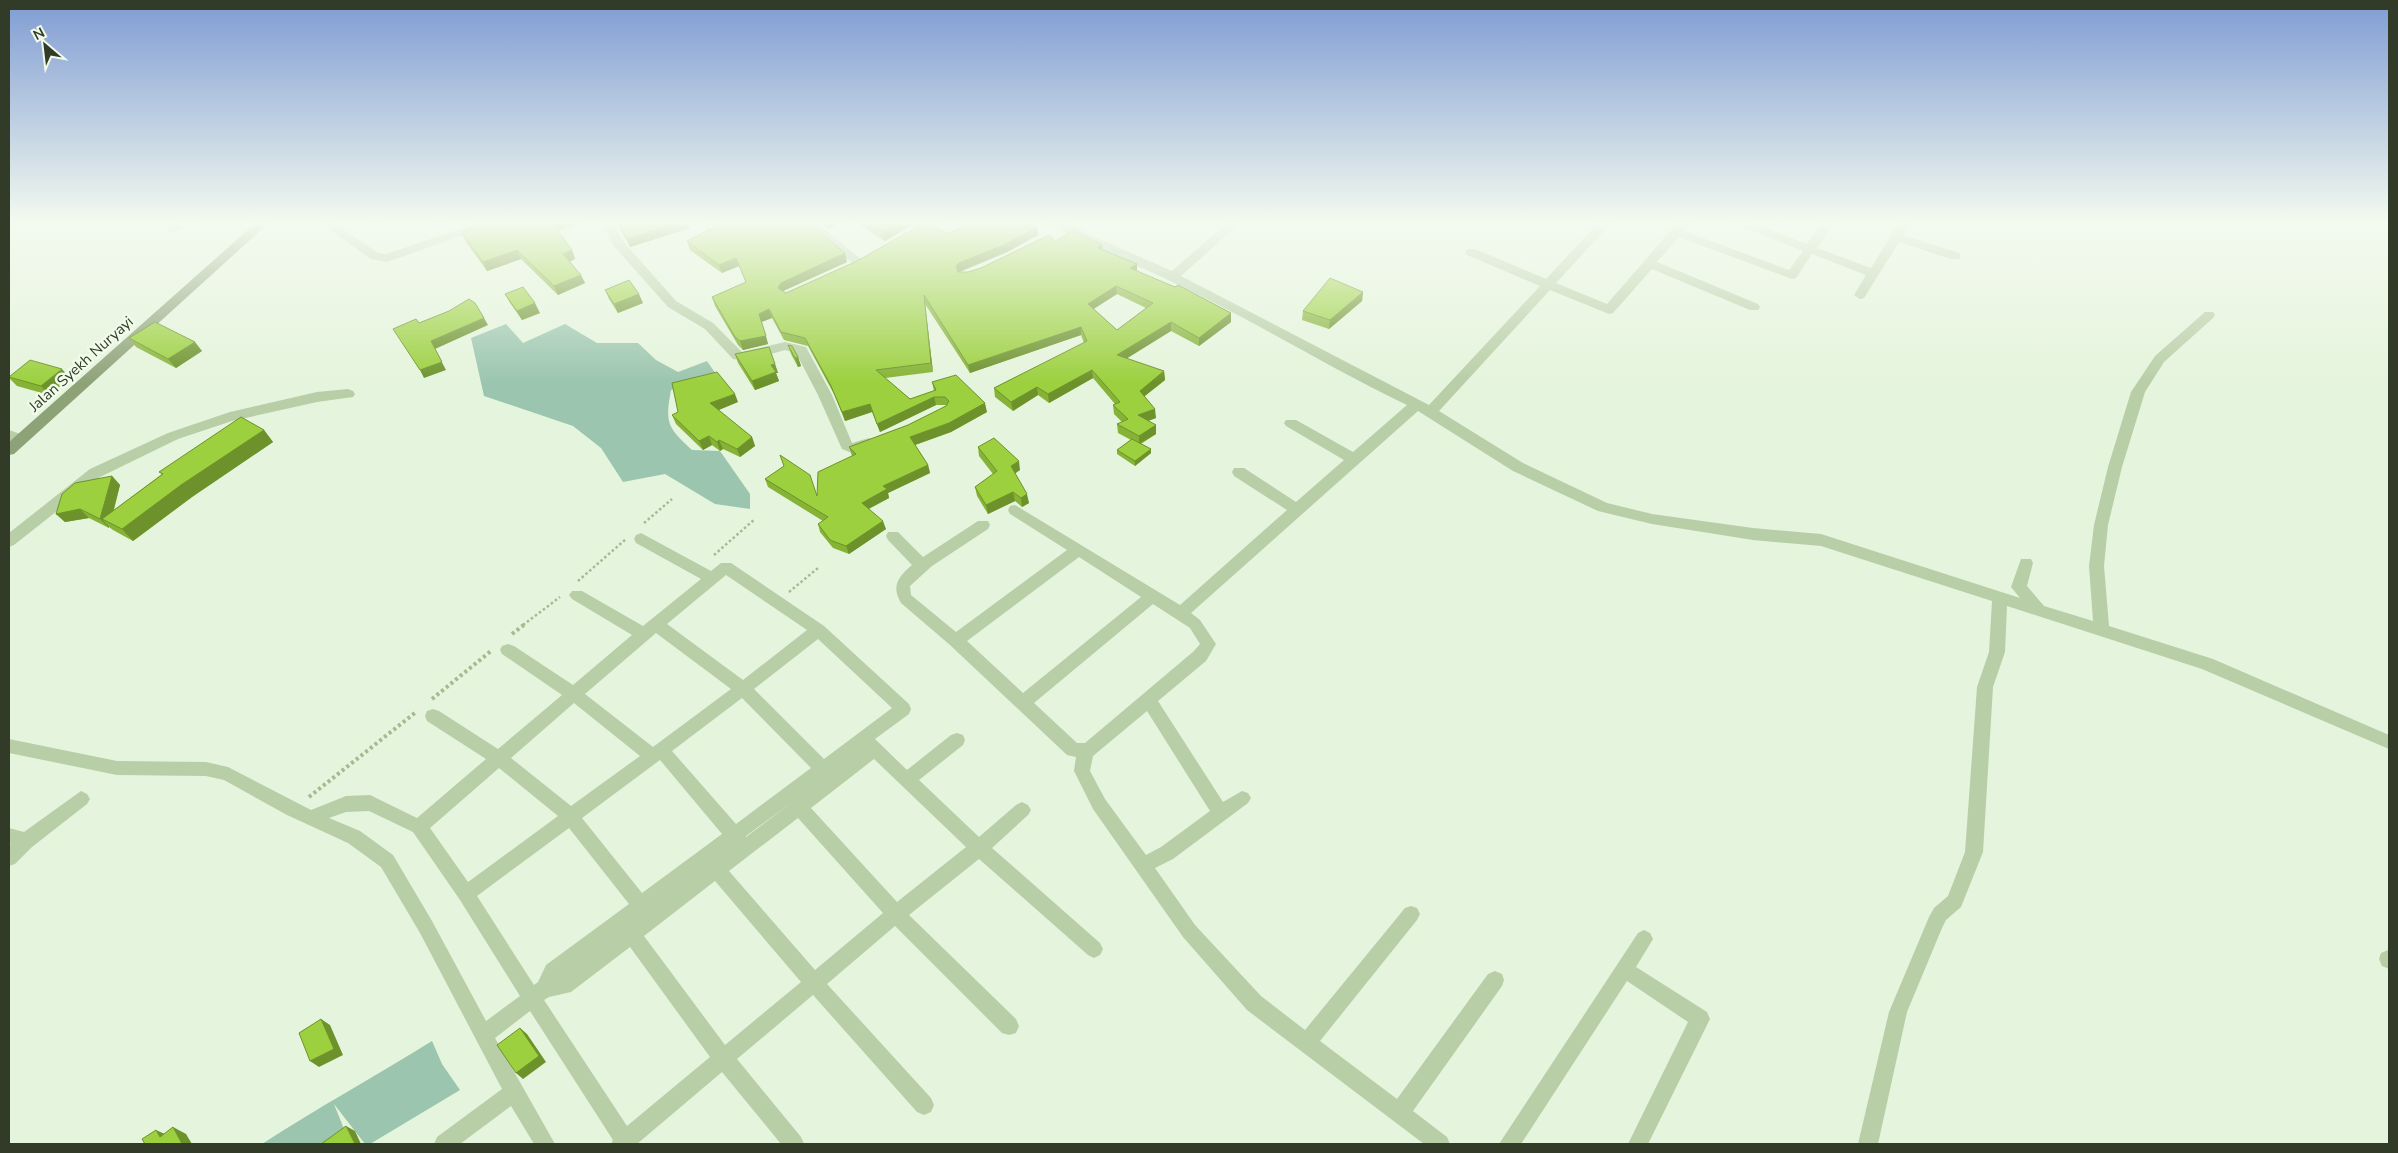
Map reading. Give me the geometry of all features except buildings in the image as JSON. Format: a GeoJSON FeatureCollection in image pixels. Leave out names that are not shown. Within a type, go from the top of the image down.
{"type":"FeatureCollection","features":[{"type":"Feature","properties":{"kind":"main road","name":"Jalan Syekh Nuryayi"},"geometry":{"type":"LineString","coordinates":[[9,450],[15,437],[203,275]]}},
{"type":"Feature","properties":{"kind":"street"},"geometry":{"type":"LineString","coordinates":[[646,275],[672,304],[709,326],[738,356],[746,356],[785,345],[801,350],[825,395],[846,446],[852,448],[883,438]]}},
{"type":"Feature","properties":{"kind":"street"},"geometry":{"type":"LineString","coordinates":[[1168,275],[1298,341],[1359,376],[1424,408],[1518,467],[1603,507],[1652,519],[1753,534],[1821,540],[2207,664],[2389,742]]}},
{"type":"Feature","properties":{"kind":"street"},"geometry":{"type":"LineString","coordinates":[[1525,275],[1609,310],[1640,275]]}},
{"type":"Feature","properties":{"kind":"street"},"geometry":{"type":"LineString","coordinates":[[1181,614],[1196,598],[1354,459],[1424,408],[1558,275]]}},
{"type":"Feature","properties":{"kind":"street"},"geometry":{"type":"LineString","coordinates":[[1675,275],[1754,307]]}},
{"type":"Feature","properties":{"kind":"street"},"geometry":{"type":"LineString","coordinates":[[1860,295],[1872,275]]}},
{"type":"Feature","properties":{"kind":"street"},"geometry":{"type":"LineString","coordinates":[[2102,631],[2097,574],[2098,544],[2104,508],[2138,392],[2145,376],[2160,356],[2209,315]]}},
{"type":"Feature","properties":{"kind":"street"},"geometry":{"type":"LineString","coordinates":[[9,541],[95,473],[174,436],[230,417],[317,398],[348,394]]}},
{"type":"Feature","properties":{"kind":"street"},"geometry":{"type":"LineString","coordinates":[[1291,423],[1354,459]]}},
{"type":"Feature","properties":{"kind":"street"},"geometry":{"type":"LineString","coordinates":[[1240,472],[1297,509]]}},
{"type":"Feature","properties":{"kind":"street"},"geometry":{"type":"LineString","coordinates":[[1016,510],[1181,614],[1195,624],[1208,644],[1200,656],[1087,750],[1082,771],[1100,804],[1189,931],[1254,1002],[1440,1144]]}},
{"type":"Feature","properties":{"kind":"street"},"geometry":{"type":"LineString","coordinates":[[983,525],[922,566],[905,581],[903,592],[906,599],[956,641],[1073,750],[1087,750]]}},
{"type":"Feature","properties":{"kind":"street"},"geometry":{"type":"LineString","coordinates":[[638,533],[704,574]]}},
{"type":"Feature","properties":{"kind":"street"},"geometry":{"type":"LineString","coordinates":[[893,536],[922,566]]}},
{"type":"Feature","properties":{"kind":"street"},"geometry":{"type":"LineString","coordinates":[[956,641],[1079,549]]}},
{"type":"Feature","properties":{"kind":"street"},"geometry":{"type":"LineString","coordinates":[[2026,563],[2019,587],[2024,595],[2042,611]]}},
{"type":"Feature","properties":{"kind":"street"},"geometry":{"type":"LineString","coordinates":[[419,827],[650,630],[704,574],[726,567],[819,630],[903,709],[869,744],[646,912],[632,934],[564,986],[538,994],[483,1035]]}},
{"type":"Feature","properties":{"kind":"street"},"geometry":{"type":"LineString","coordinates":[[571,592],[650,630],[744,690],[828,774]]}},
{"type":"Feature","properties":{"kind":"street"},"geometry":{"type":"LineString","coordinates":[[1023,703],[1153,596]]}},
{"type":"Feature","properties":{"kind":"street"},"geometry":{"type":"LineString","coordinates":[[1868,1144],[1898,1012],[1935,923],[1940,914],[1955,901],[1974,852],[1985,687],[1997,652],[2000,597]]}},
{"type":"Feature","properties":{"kind":"street"},"geometry":{"type":"LineString","coordinates":[[466,894],[744,690],[819,630]]}},
{"type":"Feature","properties":{"kind":"street"},"geometry":{"type":"LineString","coordinates":[[505,644],[657,754],[740,841]]}},
{"type":"Feature","properties":{"kind":"street"},"geometry":{"type":"LineString","coordinates":[[1148,699],[1221,813]]}},
{"type":"Feature","properties":{"kind":"street"},"geometry":{"type":"LineString","coordinates":[[428,708],[500,759],[570,816],[646,912]]}},
{"type":"Feature","properties":{"kind":"street"},"geometry":{"type":"LineString","coordinates":[[908,779],[957,740]]}},
{"type":"Feature","properties":{"kind":"street"},"geometry":{"type":"LineString","coordinates":[[869,744],[979,848],[1094,949]]}},
{"type":"Feature","properties":{"kind":"street"},"geometry":{"type":"LineString","coordinates":[[9,746],[117,768],[206,769],[228,774],[293,810],[354,837],[387,861],[426,927],[514,1092],[545,1144]]}},
{"type":"Feature","properties":{"kind":"street"},"geometry":{"type":"LineString","coordinates":[[538,994],[553,971],[716,868],[740,841],[798,806],[828,774]]}},
{"type":"Feature","properties":{"kind":"street"},"geometry":{"type":"LineString","coordinates":[[1143,866],[1167,853],[1242,798]]}},
{"type":"Feature","properties":{"kind":"street"},"geometry":{"type":"LineString","coordinates":[[9,858],[26,841],[81,799]]}},
{"type":"Feature","properties":{"kind":"street"},"geometry":{"type":"LineString","coordinates":[[312,817],[346,804],[370,803],[419,827],[538,994],[624,1143],[896,914],[979,848],[1022,810]]}},
{"type":"Feature","properties":{"kind":"street"},"geometry":{"type":"LineString","coordinates":[[798,806],[896,914],[1009,1026]]}},
{"type":"Feature","properties":{"kind":"street"},"geometry":{"type":"LineString","coordinates":[[9,836],[26,841]]}},
{"type":"Feature","properties":{"kind":"street"},"geometry":{"type":"LineString","coordinates":[[716,868],[815,984],[924,1105]]}},
{"type":"Feature","properties":{"kind":"street"},"geometry":{"type":"LineString","coordinates":[[1308,1043],[1411,914]]}},
{"type":"Feature","properties":{"kind":"street"},"geometry":{"type":"LineString","coordinates":[[632,934],[724,1059],[794,1144]]}},
{"type":"Feature","properties":{"kind":"street"},"geometry":{"type":"LineString","coordinates":[[1509,1144],[1644,939]]}},
{"type":"Feature","properties":{"kind":"street"},"geometry":{"type":"LineString","coordinates":[[1624,969],[1700,1019],[1638,1144]]}},
{"type":"Feature","properties":{"kind":"street"},"geometry":{"type":"LineString","coordinates":[[1400,1112],[1495,980]]}},
{"type":"Feature","properties":{"kind":"street"},"geometry":{"type":"LineString","coordinates":[[444,1144],[514,1092]]}},
{"type":"Feature","properties":{"kind":"path"},"geometry":{"type":"LineString","coordinates":[[293,810],[428,708],[571,592],[638,533],[672,499]]}},
{"type":"Feature","properties":{"kind":"path"},"geometry":{"type":"LineString","coordinates":[[704,574],[755,519]]}},
{"type":"Feature","properties":{"kind":"path"},"geometry":{"type":"LineString","coordinates":[[777,602],[818,568]]}},
{"type":"Feature","properties":{"kind":"green space"},"geometry":{"type":"Polygon","coordinates":[[[506,324],[523,343],[565,324],[597,343],[638,343],[656,360],[678,372],[707,361],[718,377],[671,390],[668,410],[670,424],[677,436],[692,450],[720,451],[750,494],[750,509],[715,504],[665,474],[623,482],[601,448],[573,426],[484,396],[471,338],[506,324]]]}},
{"type":"Feature","properties":{"kind":"green space"},"geometry":{"type":"Polygon","coordinates":[[[432,1041],[442,1064],[460,1090],[370,1144],[365,1144],[334,1104],[346,1134],[332,1144],[262,1144],[304,1118],[432,1041]]]}}]}
